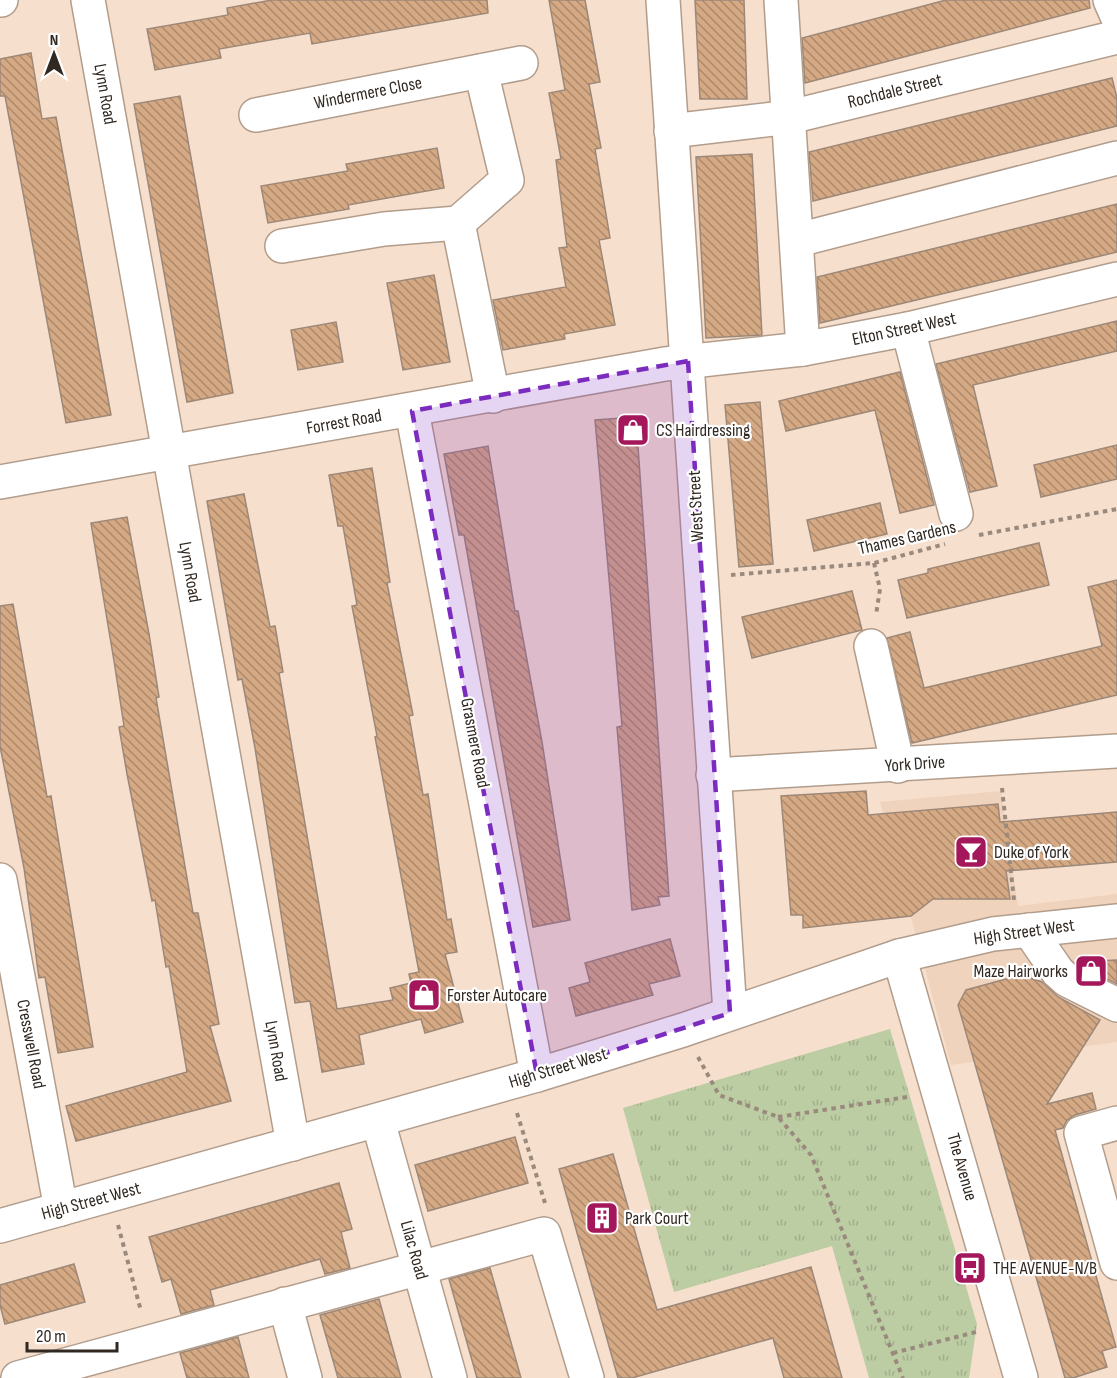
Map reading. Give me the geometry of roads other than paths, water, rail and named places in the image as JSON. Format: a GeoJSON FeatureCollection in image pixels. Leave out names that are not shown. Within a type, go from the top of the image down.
{"type":"FeatureCollection","features":[{"type":"Feature","properties":{"kind":"street","name":"Lynn Road"},"geometry":{"type":"LineString","coordinates":[[88,0],[293,1144]]}},
{"type":"Feature","properties":{"kind":"street","name":"West Street"},"geometry":{"type":"LineString","coordinates":[[663,0],[730,1013]]}},
{"type":"Feature","properties":{"kind":"street"},"geometry":{"type":"LineString","coordinates":[[781,0],[798,240],[803,349]]}},
{"type":"Feature","properties":{"kind":"street"},"geometry":{"type":"LineString","coordinates":[[1110,0],[1117,16]]}},
{"type":"Feature","properties":{"kind":"street","name":"Rochdale Street"},"geometry":{"type":"LineString","coordinates":[[671,131],[790,117],[1117,37]]}},
{"type":"Feature","properties":{"kind":"street","name":"Windermere Close"},"geometry":{"type":"LineString","coordinates":[[256,115],[521,63]]}},
{"type":"Feature","properties":{"kind":"street"},"geometry":{"type":"LineString","coordinates":[[282,246],[384,230],[458,224],[507,180],[481,71]]}},
{"type":"Feature","properties":{"kind":"street"},"geometry":{"type":"LineString","coordinates":[[798,240],[1117,158]]}},
{"type":"Feature","properties":{"kind":"street"},"geometry":{"type":"LineString","coordinates":[[458,224],[493,396]]}},
{"type":"Feature","properties":{"kind":"street","name":"Elton Street West"},"geometry":{"type":"LineString","coordinates":[[688,361],[803,349],[908,329],[1117,279]]}},
{"type":"Feature","properties":{"kind":"street"},"geometry":{"type":"LineString","coordinates":[[908,329],[961,531]]}},
{"type":"Feature","properties":{"kind":"street","name":"Forrest Road"},"geometry":{"type":"LineString","coordinates":[[0,482],[688,361]]}},
{"type":"Feature","properties":{"kind":"street","name":"Grasmere Road"},"geometry":{"type":"LineString","coordinates":[[412,411],[523,1079]]}},
{"type":"Feature","properties":{"kind":"street"},"geometry":{"type":"LineString","coordinates":[[871,646],[898,766]]}},
{"type":"Feature","properties":{"kind":"street","name":"York Drive"},"geometry":{"type":"LineString","coordinates":[[713,775],[898,766],[1117,751]]}},
{"type":"Feature","properties":{"kind":"street","name":"Cresswell Road"},"geometry":{"type":"LineString","coordinates":[[0,880],[61,1209]]}},
{"type":"Feature","properties":{"kind":"street","name":"High Street West"},"geometry":{"type":"LineString","coordinates":[[0,1226],[523,1079],[683,1030],[899,956],[1024,930],[1117,921]]}},
{"type":"Feature","properties":{"kind":"street"},"geometry":{"type":"LineString","coordinates":[[1024,930],[1067,980],[1117,1005]]}},
{"type":"Feature","properties":{"kind":"street","name":"The Avenue"},"geometry":{"type":"LineString","coordinates":[[899,956],[1021,1378]]}},
{"type":"Feature","properties":{"kind":"street","name":"Lilac Road"},"geometry":{"type":"LineString","coordinates":[[378,1121],[450,1378]]}},
{"type":"Feature","properties":{"kind":"street"},"geometry":{"type":"LineString","coordinates":[[1117,1123],[1081,1133],[1117,1263]]}},
{"type":"Feature","properties":{"kind":"street"},"geometry":{"type":"LineString","coordinates":[[18,1378],[544,1234],[586,1378]]}},
{"type":"Feature","properties":{"kind":"street"},"geometry":{"type":"LineString","coordinates":[[285,1304],[305,1378]]}},
{"type":"Feature","properties":{"kind":"place","name":"CS Hairdressing"},"geometry":{"type":"Point","coordinates":[633,430]}},
{"type":"Feature","properties":{"kind":"place","name":"Duke of York"},"geometry":{"type":"Point","coordinates":[971,852]}},
{"type":"Feature","properties":{"kind":"place","name":"Maze Hairworks"},"geometry":{"type":"Point","coordinates":[1091,971]}},
{"type":"Feature","properties":{"kind":"place","name":"Forster Autocare"},"geometry":{"type":"Point","coordinates":[424,995]}},
{"type":"Feature","properties":{"kind":"place","name":"Park Court"},"geometry":{"type":"Point","coordinates":[602,1218]}},
{"type":"Feature","properties":{"kind":"place","name":"THE AVENUE-N/B"},"geometry":{"type":"Point","coordinates":[970,1268]}}]}
